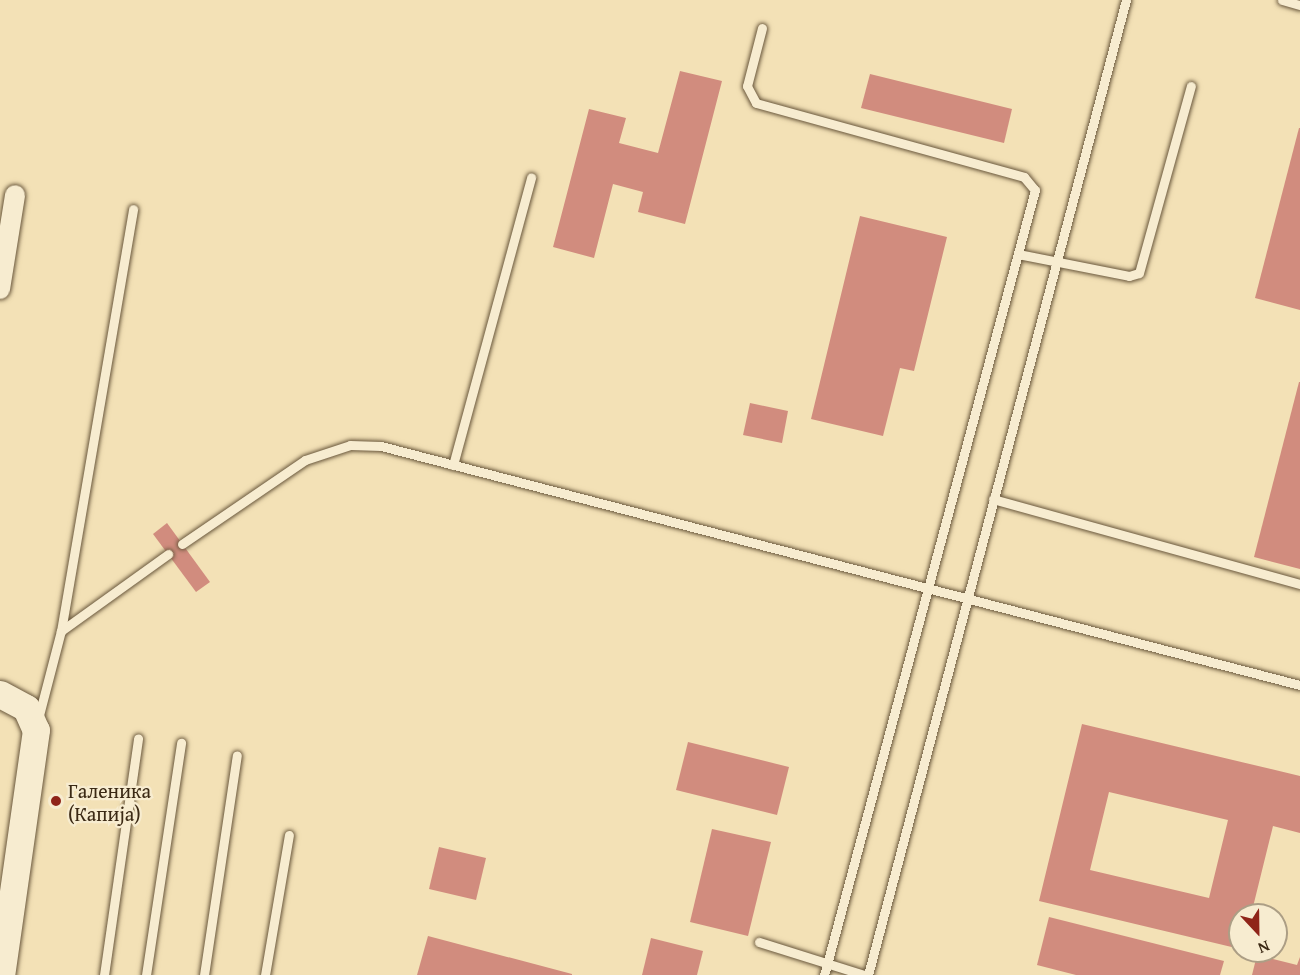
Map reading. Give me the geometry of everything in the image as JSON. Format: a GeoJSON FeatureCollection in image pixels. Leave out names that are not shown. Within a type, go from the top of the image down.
{"type":"FeatureCollection","features":[{"type":"Feature","properties":{"kind":"street"},"geometry":{"type":"LineString","coordinates":[[0,289],[15,195]]}},
{"type":"Feature","properties":{"kind":"street"},"geometry":{"type":"LineString","coordinates":[[0,694],[26,708],[36,730],[1,975]]}},
{"type":"Feature","properties":{"kind":"lane"},"geometry":{"type":"LineString","coordinates":[[759,942],[866,975],[1126,0]]}},
{"type":"Feature","properties":{"kind":"lane"},"geometry":{"type":"LineString","coordinates":[[1282,0],[1300,5]]}},
{"type":"Feature","properties":{"kind":"lane"},"geometry":{"type":"LineString","coordinates":[[762,28],[747,86],[756,103],[1031,183],[1035,190],[824,975]]}},
{"type":"Feature","properties":{"kind":"lane"},"geometry":{"type":"LineString","coordinates":[[1018,254],[1129,276],[1139,273],[1191,86]]}},
{"type":"Feature","properties":{"kind":"lane"},"geometry":{"type":"LineString","coordinates":[[453,465],[531,177]]}},
{"type":"Feature","properties":{"kind":"lane"},"geometry":{"type":"LineString","coordinates":[[36,730],[50,657],[61,631],[133,209]]}},
{"type":"Feature","properties":{"kind":"lane"},"geometry":{"type":"LineString","coordinates":[[182,544],[326,450],[368,445],[453,465],[1300,685]]}},
{"type":"Feature","properties":{"kind":"lane"},"geometry":{"type":"LineString","coordinates":[[993,499],[1300,584]]}},
{"type":"Feature","properties":{"kind":"lane"},"geometry":{"type":"LineString","coordinates":[[61,631],[168,554]]}},
{"type":"Feature","properties":{"kind":"lane"},"geometry":{"type":"LineString","coordinates":[[104,975],[138,738]]}},
{"type":"Feature","properties":{"kind":"lane"},"geometry":{"type":"LineString","coordinates":[[146,975],[181,744]]}},
{"type":"Feature","properties":{"kind":"lane"},"geometry":{"type":"LineString","coordinates":[[204,975],[237,755]]}},
{"type":"Feature","properties":{"kind":"lane"},"geometry":{"type":"LineString","coordinates":[[265,975],[289,835]]}},
{"type":"Feature","properties":{"kind":"building"},"geometry":{"type":"Polygon","coordinates":[[[680,71],[722,81],[685,224],[638,212],[643,192],[613,184],[594,258],[553,247],[589,109],[626,118],[619,143],[658,153],[680,71]]]}},
{"type":"Feature","properties":{"kind":"building"},"geometry":{"type":"Polygon","coordinates":[[[870,74],[1012,109],[1004,143],[861,108],[870,74]]]}},
{"type":"Feature","properties":{"kind":"building"},"geometry":{"type":"Polygon","coordinates":[[[1300,128],[1300,310],[1255,298],[1300,128]]]}},
{"type":"Feature","properties":{"kind":"building"},"geometry":{"type":"Polygon","coordinates":[[[860,216],[947,237],[914,371],[900,368],[883,436],[811,419],[860,216]]]}},
{"type":"Feature","properties":{"kind":"building"},"geometry":{"type":"Polygon","coordinates":[[[1300,382],[1300,569],[1254,557],[1300,382]]]}},
{"type":"Feature","properties":{"kind":"building"},"geometry":{"type":"Polygon","coordinates":[[[750,403],[788,411],[782,443],[743,435],[750,403]]]}},
{"type":"Feature","properties":{"kind":"building"},"geometry":{"type":"Polygon","coordinates":[[[167,523],[210,582],[196,592],[153,534],[167,523]]]}},
{"type":"Feature","properties":{"kind":"building"},"geometry":{"type":"Polygon","coordinates":[[[1082,724],[1300,776],[1300,833],[1273,826],[1254,903],[1228,903],[1228,946],[1039,901],[1082,724]],[[1109,792],[1090,870],[1209,898],[1228,820],[1109,792]]]}},
{"type":"Feature","properties":{"kind":"building"},"geometry":{"type":"Polygon","coordinates":[[[688,742],[789,767],[777,815],[676,790],[688,742]]]}},
{"type":"Feature","properties":{"kind":"building"},"geometry":{"type":"Polygon","coordinates":[[[712,829],[771,842],[748,936],[690,922],[712,829]]]}},
{"type":"Feature","properties":{"kind":"building"},"geometry":{"type":"Polygon","coordinates":[[[439,847],[486,858],[476,900],[429,889],[439,847]]]}},
{"type":"Feature","properties":{"kind":"building"},"geometry":{"type":"Polygon","coordinates":[[[1049,917],[1224,961],[1220,975],[1076,975],[1037,965],[1049,917]]]}},
{"type":"Feature","properties":{"kind":"building"},"geometry":{"type":"Polygon","coordinates":[[[428,936],[572,974],[572,975],[417,975],[428,936]]]}},
{"type":"Feature","properties":{"kind":"building"},"geometry":{"type":"Polygon","coordinates":[[[651,938],[703,951],[697,975],[642,975],[651,938]]]}},
{"type":"Feature","properties":{"kind":"building"},"geometry":{"type":"Polygon","coordinates":[[[1300,957],[1300,975],[1252,975],[1255,963],[1288,963],[1297,965],[1300,957]]]}},
{"type":"Feature","properties":{"kind":"place","name":"Галеника (Капија)"},"geometry":{"type":"Point","coordinates":[56,801]}}]}
